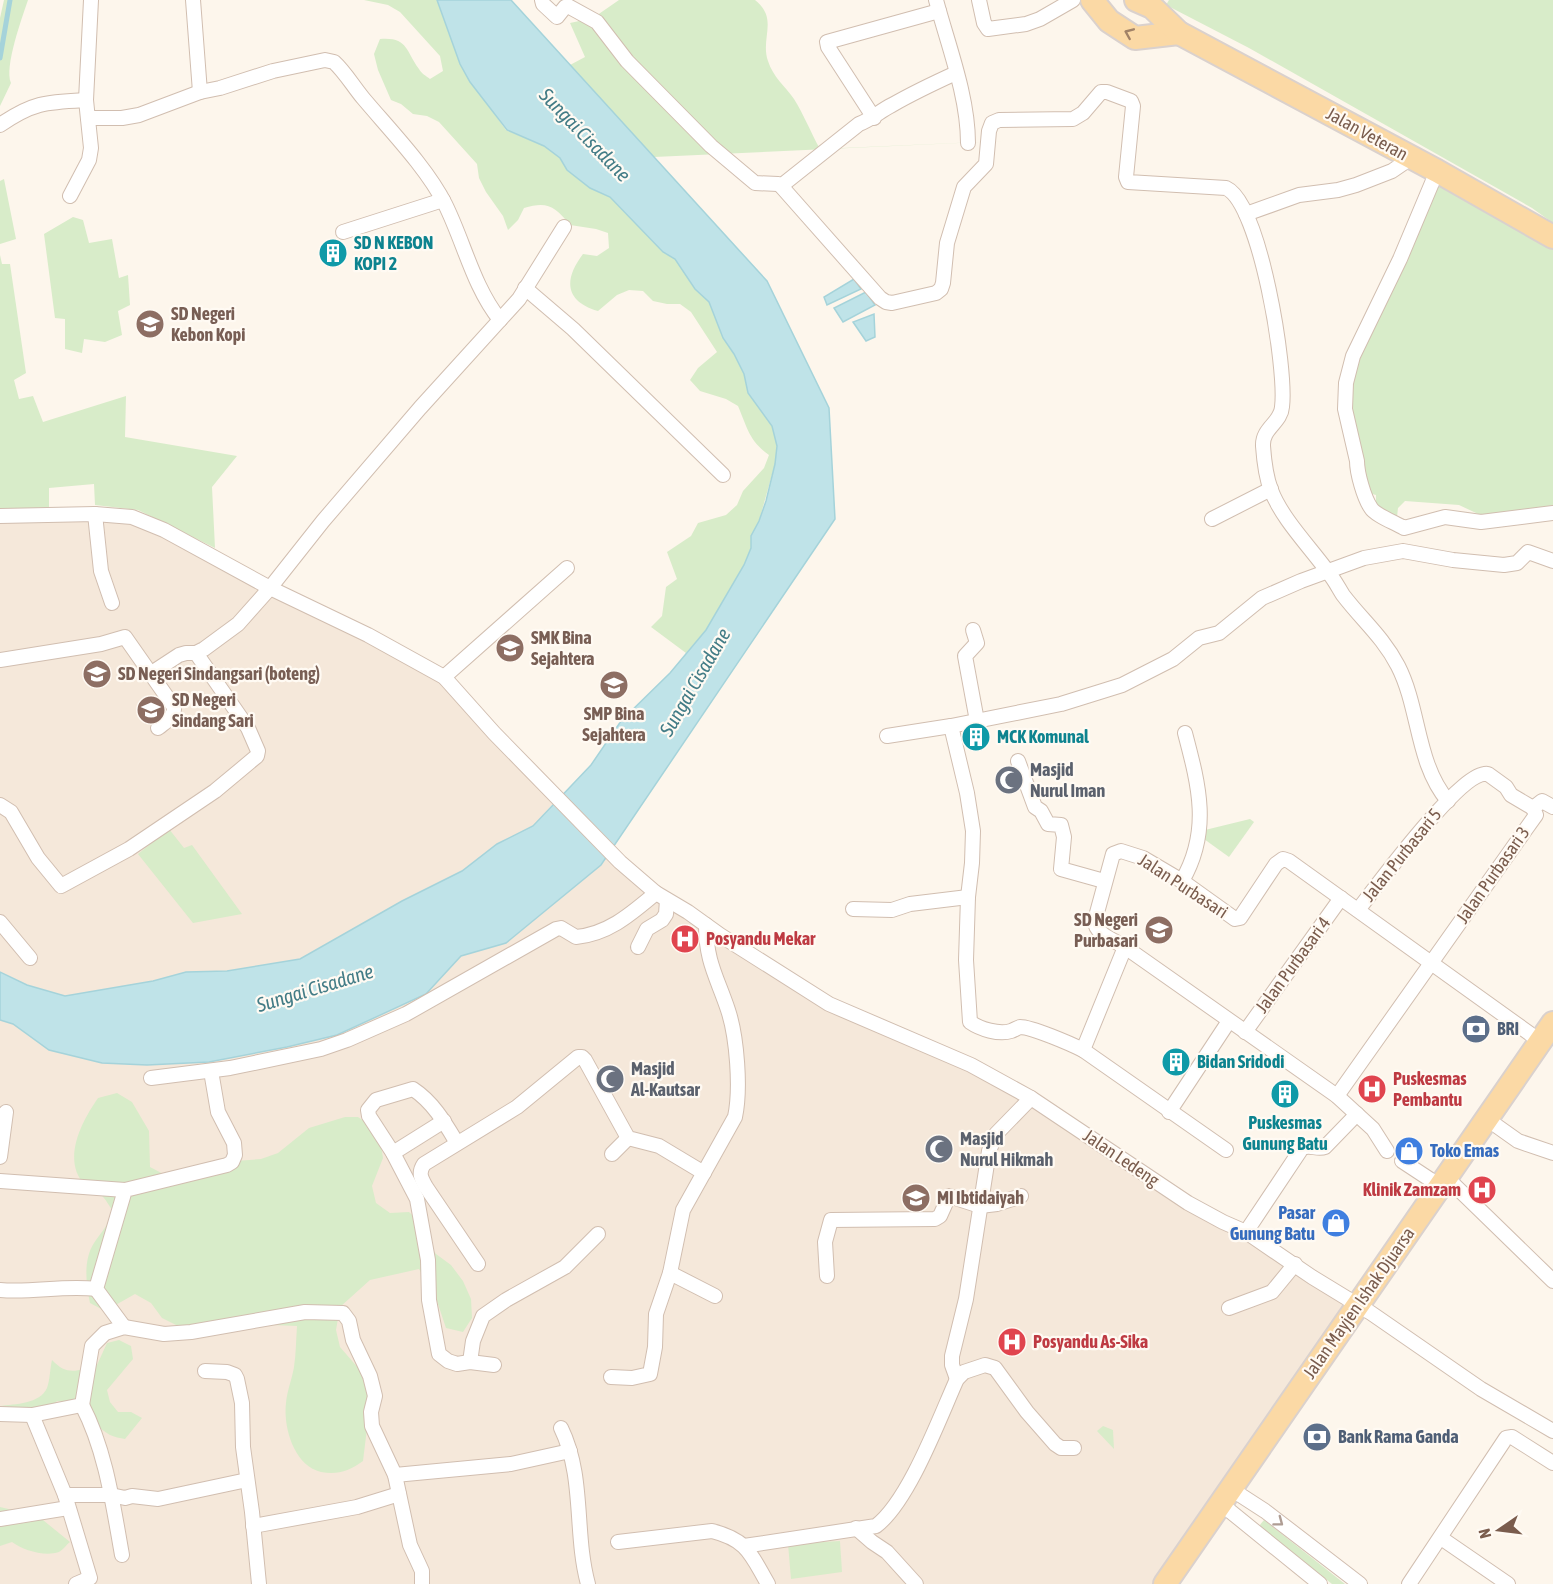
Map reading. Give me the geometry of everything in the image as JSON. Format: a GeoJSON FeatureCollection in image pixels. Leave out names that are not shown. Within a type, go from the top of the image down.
{"type":"FeatureCollection","features":[{"type":"Feature","properties":{"kind":"main road"},"geometry":{"type":"LineString","coordinates":[[1092,0],[1109,21],[1136,38],[1179,33]]}},
{"type":"Feature","properties":{"kind":"main road","name":"Jalan Veteran"},"geometry":{"type":"LineString","coordinates":[[1136,0],[1152,7],[1179,33],[1437,171],[1553,237]]}},
{"type":"Feature","properties":{"kind":"main road","name":"Jalan Mayjen Ishak Djuarsa"},"geometry":{"type":"LineString","coordinates":[[1165,1584],[1546,1032]]}},
{"type":"Feature","properties":{"kind":"street"},"geometry":{"type":"LineString","coordinates":[[70,196],[89,160],[91,148],[86,100],[91,0]]}},
{"type":"Feature","properties":{"kind":"street"},"geometry":{"type":"LineString","coordinates":[[193,0],[200,92]]}},
{"type":"Feature","properties":{"kind":"street"},"geometry":{"type":"LineString","coordinates":[[542,0],[543,4],[557,16],[568,6],[597,22],[627,61],[711,146],[755,183],[781,186],[886,302],[892,303],[940,289],[943,283],[947,243],[964,187],[986,164],[989,131],[992,123],[999,120],[1073,119],[1083,113],[1099,93],[1104,92],[1129,99],[1132,102],[1126,177],[1128,182],[1226,188],[1234,193],[1245,214],[1263,265],[1275,315],[1284,388],[1282,409],[1264,438],[1271,489],[1284,513],[1343,594],[1386,644],[1407,689],[1425,759],[1436,786],[1448,801]]}},
{"type":"Feature","properties":{"kind":"street"},"geometry":{"type":"LineString","coordinates":[[979,0],[984,23],[988,29],[1026,24],[1040,19],[1073,0]]}},
{"type":"Feature","properties":{"kind":"street"},"geometry":{"type":"LineString","coordinates":[[874,118],[827,42],[938,5],[968,126],[968,143]]}},
{"type":"Feature","properties":{"kind":"street"},"geometry":{"type":"LineString","coordinates":[[88,118],[122,118],[140,115],[200,92],[273,71],[325,60],[334,62],[428,176],[443,200],[481,291],[500,320]]}},
{"type":"Feature","properties":{"kind":"street"},"geometry":{"type":"LineString","coordinates":[[781,186],[859,124],[874,118],[888,106],[956,73]]}},
{"type":"Feature","properties":{"kind":"street"},"geometry":{"type":"LineString","coordinates":[[0,125],[17,113],[45,102],[86,100]]}},
{"type":"Feature","properties":{"kind":"street"},"geometry":{"type":"LineString","coordinates":[[1245,214],[1299,195],[1338,190],[1364,183],[1392,171],[1411,158]]}},
{"type":"Feature","properties":{"kind":"street"},"geometry":{"type":"LineString","coordinates":[[1437,171],[1400,258],[1353,356],[1346,383],[1345,410],[1357,470],[1371,509],[1404,528],[1445,517],[1481,522],[1553,513]]}},
{"type":"Feature","properties":{"kind":"street"},"geometry":{"type":"LineString","coordinates":[[343,232],[443,200]]}},
{"type":"Feature","properties":{"kind":"street"},"geometry":{"type":"LineString","coordinates":[[150,674],[179,655],[196,653],[238,624],[270,588],[323,520],[519,299],[564,227]]}},
{"type":"Feature","properties":{"kind":"street"},"geometry":{"type":"LineString","coordinates":[[525,288],[573,329],[723,475]]}},
{"type":"Feature","properties":{"kind":"street"},"geometry":{"type":"LineString","coordinates":[[1212,519],[1271,489]]}},
{"type":"Feature","properties":{"kind":"street"},"geometry":{"type":"LineString","coordinates":[[95,514],[101,571],[112,603]]}},
{"type":"Feature","properties":{"kind":"street","name":"Jalan Ledeng"},"geometry":{"type":"LineString","coordinates":[[0,516],[95,514],[132,517],[152,524],[270,588],[368,635],[444,677],[494,733],[620,862],[662,896],[829,1004],[971,1065],[1031,1098],[1188,1203],[1246,1232],[1481,1389],[1553,1431]]}},
{"type":"Feature","properties":{"kind":"street"},"geometry":{"type":"LineString","coordinates":[[887,736],[1061,704],[1122,685],[1173,659],[1199,638],[1219,633],[1262,598],[1364,558],[1403,551],[1453,560],[1504,565],[1517,563],[1528,552],[1553,561]]}},
{"type":"Feature","properties":{"kind":"street"},"geometry":{"type":"LineString","coordinates":[[444,677],[567,568]]}},
{"type":"Feature","properties":{"kind":"street"},"geometry":{"type":"LineString","coordinates":[[973,630],[977,643],[965,656],[976,721]]}},
{"type":"Feature","properties":{"kind":"street"},"geometry":{"type":"LineString","coordinates":[[0,660],[101,644],[125,637],[174,706],[171,717],[158,728]]}},
{"type":"Feature","properties":{"kind":"street"},"geometry":{"type":"LineString","coordinates":[[0,805],[11,812],[38,858],[62,886],[129,849],[214,791],[256,756],[258,751],[248,728],[196,653]]}},
{"type":"Feature","properties":{"kind":"street"},"geometry":{"type":"LineString","coordinates":[[951,726],[967,793],[973,831],[966,960],[970,1022],[975,1026],[1000,1032],[1020,1028],[1055,1038],[1083,1050],[1226,1150]]}},
{"type":"Feature","properties":{"kind":"street"},"geometry":{"type":"LineString","coordinates":[[1182,881],[1192,861],[1200,831],[1201,814],[1196,774],[1185,734]]}},
{"type":"Feature","properties":{"kind":"street"},"geometry":{"type":"LineString","coordinates":[[1018,761],[1035,807],[1041,811],[1048,824],[1061,825],[1064,837],[1061,869],[1104,881]]}},
{"type":"Feature","properties":{"kind":"street","name":"Jalan Purbasari 5"},"geometry":{"type":"LineString","coordinates":[[1358,910],[1428,821],[1448,801],[1484,773],[1506,787],[1510,795],[1533,808]]}},
{"type":"Feature","properties":{"kind":"street","name":"Jalan Purbasari 3"},"geometry":{"type":"LineString","coordinates":[[1432,963],[1536,814],[1533,808],[1542,801],[1553,807]]}},
{"type":"Feature","properties":{"kind":"street","name":"Jalan Purbasari"},"geometry":{"type":"LineString","coordinates":[[1387,1151],[1373,1128],[1337,1095],[1095,927],[1104,881],[1113,854],[1121,851],[1143,858],[1182,881],[1235,920],[1240,918],[1276,864],[1282,859],[1289,861],[1432,963],[1546,1032]]}},
{"type":"Feature","properties":{"kind":"street"},"geometry":{"type":"LineString","coordinates":[[151,1078],[211,1071],[321,1049],[347,1041],[406,1014],[556,928],[561,928],[576,937],[608,929],[662,896],[666,914],[663,920],[644,931],[638,947]]}},
{"type":"Feature","properties":{"kind":"street"},"geometry":{"type":"LineString","coordinates":[[853,909],[892,910],[910,904],[968,897]]}},
{"type":"Feature","properties":{"kind":"street","name":"Jalan Purbasari 4"},"geometry":{"type":"LineString","coordinates":[[1245,1032],[1341,898]]}},
{"type":"Feature","properties":{"kind":"street"},"geometry":{"type":"LineString","coordinates":[[0,922],[30,958]]}},
{"type":"Feature","properties":{"kind":"street"},"geometry":{"type":"LineString","coordinates":[[611,1377],[632,1378],[650,1374],[655,1347],[656,1314],[670,1273],[683,1210],[735,1117],[739,1101],[731,1020],[712,970],[706,945],[706,925]]}},
{"type":"Feature","properties":{"kind":"street"},"geometry":{"type":"LineString","coordinates":[[1083,1050],[1125,947]]}},
{"type":"Feature","properties":{"kind":"street"},"geometry":{"type":"LineString","coordinates":[[1337,1095],[1432,963]]}},
{"type":"Feature","properties":{"kind":"street"},"geometry":{"type":"LineString","coordinates":[[1169,1112],[1229,1021]]}},
{"type":"Feature","properties":{"kind":"street"},"geometry":{"type":"LineString","coordinates":[[478,1264],[420,1176],[421,1169],[424,1164],[517,1107],[578,1057],[585,1060],[628,1138],[659,1146],[704,1173]]}},
{"type":"Feature","properties":{"kind":"street"},"geometry":{"type":"LineString","coordinates":[[0,1181],[125,1190],[227,1165],[232,1162],[235,1155],[234,1143],[218,1112],[211,1071]]}},
{"type":"Feature","properties":{"kind":"street"},"geometry":{"type":"LineString","coordinates":[[458,1143],[444,1121],[423,1096],[413,1089],[376,1100],[368,1110],[369,1116],[393,1153],[417,1199],[428,1260],[429,1300],[439,1354],[457,1364],[470,1362],[494,1365]]}},
{"type":"Feature","properties":{"kind":"street"},"geometry":{"type":"LineString","coordinates":[[957,1380],[952,1365],[952,1356],[966,1299],[992,1141],[1004,1125],[1031,1098]]}},
{"type":"Feature","properties":{"kind":"street"},"geometry":{"type":"LineString","coordinates":[[0,1157],[6,1112]]}},
{"type":"Feature","properties":{"kind":"street"},"geometry":{"type":"LineString","coordinates":[[1246,1232],[1302,1148],[1325,1147],[1357,1114]]}},
{"type":"Feature","properties":{"kind":"street"},"geometry":{"type":"LineString","coordinates":[[1487,1119],[1518,1141],[1553,1153]]}},
{"type":"Feature","properties":{"kind":"street"},"geometry":{"type":"LineString","coordinates":[[393,1153],[444,1121]]}},
{"type":"Feature","properties":{"kind":"street"},"geometry":{"type":"LineString","coordinates":[[612,1154],[628,1138]]}},
{"type":"Feature","properties":{"kind":"street"},"geometry":{"type":"LineString","coordinates":[[1402,1161],[1443,1181],[1553,1281]]}},
{"type":"Feature","properties":{"kind":"street"},"geometry":{"type":"LineString","coordinates":[[96,1289],[125,1190]]}},
{"type":"Feature","properties":{"kind":"street"},"geometry":{"type":"LineString","coordinates":[[827,1276],[825,1242],[831,1220],[935,1219],[940,1216],[947,1198],[952,1196],[980,1206],[997,1204],[1021,1196]]}},
{"type":"Feature","properties":{"kind":"street"},"geometry":{"type":"LineString","coordinates":[[470,1362],[473,1341],[483,1316],[506,1300],[565,1267],[598,1234]]}},
{"type":"Feature","properties":{"kind":"street"},"geometry":{"type":"LineString","coordinates":[[1229,1308],[1272,1292],[1295,1264]]}},
{"type":"Feature","properties":{"kind":"street"},"geometry":{"type":"LineString","coordinates":[[670,1273],[715,1296]]}},
{"type":"Feature","properties":{"kind":"street"},"geometry":{"type":"LineString","coordinates":[[0,1290],[76,1287],[96,1289],[124,1327]]}},
{"type":"Feature","properties":{"kind":"street"},"geometry":{"type":"LineString","coordinates":[[122,1555],[111,1495],[96,1436],[82,1405],[92,1346],[105,1333],[124,1327],[164,1334],[192,1332],[305,1312],[343,1313],[349,1322],[353,1340],[373,1386],[375,1396],[371,1412],[372,1426],[395,1475],[410,1545],[422,1571],[422,1584]]}},
{"type":"Feature","properties":{"kind":"street"},"geometry":{"type":"LineString","coordinates":[[744,1546],[876,1526],[890,1513],[916,1469],[957,1380],[964,1372],[985,1365],[995,1368],[1027,1412],[1055,1444],[1061,1448],[1074,1448]]}},
{"type":"Feature","properties":{"kind":"street"},"geometry":{"type":"LineString","coordinates":[[205,1371],[227,1372],[235,1375],[237,1379],[242,1402],[243,1447],[259,1584]]}},
{"type":"Feature","properties":{"kind":"street"},"geometry":{"type":"LineString","coordinates":[[0,1414],[32,1415],[82,1405]]}},
{"type":"Feature","properties":{"kind":"street"},"geometry":{"type":"LineString","coordinates":[[32,1415],[66,1501],[90,1578],[76,1584]]}},
{"type":"Feature","properties":{"kind":"street"},"geometry":{"type":"LineString","coordinates":[[561,1428],[570,1451],[577,1483],[583,1561],[588,1584]]}},
{"type":"Feature","properties":{"kind":"street"},"geometry":{"type":"LineString","coordinates":[[1409,1584],[1506,1438],[1512,1437],[1553,1462]]}},
{"type":"Feature","properties":{"kind":"street"},"geometry":{"type":"LineString","coordinates":[[395,1475],[511,1464],[570,1451]]}},
{"type":"Feature","properties":{"kind":"street"},"geometry":{"type":"LineString","coordinates":[[0,1520],[66,1501],[111,1495],[125,1498],[132,1496],[158,1499],[248,1479]]}},
{"type":"Feature","properties":{"kind":"street"},"geometry":{"type":"LineString","coordinates":[[253,1526],[357,1507],[399,1494]]}},
{"type":"Feature","properties":{"kind":"street"},"geometry":{"type":"LineString","coordinates":[[1225,1496],[1320,1584]]}},
{"type":"Feature","properties":{"kind":"street"},"geometry":{"type":"LineString","coordinates":[[1225,1496],[1265,1511],[1360,1584]]}},
{"type":"Feature","properties":{"kind":"street"},"geometry":{"type":"LineString","coordinates":[[856,1528],[887,1552],[916,1584]]}},
{"type":"Feature","properties":{"kind":"street"},"geometry":{"type":"LineString","coordinates":[[618,1542],[712,1531],[723,1534],[744,1546],[768,1584]]}},
{"type":"Feature","properties":{"kind":"street"},"geometry":{"type":"LineString","coordinates":[[1441,1538],[1508,1584]]}},
{"type":"Feature","properties":{"kind":"shaded area"},"geometry":{"type":"Polygon","coordinates":[[[0,519],[135,519],[438,681],[558,798],[533,826],[497,844],[462,871],[397,904],[300,959],[227,971],[186,972],[153,981],[65,996],[27,985],[0,972],[0,519]]]}},
{"type":"Feature","properties":{"kind":"shaded area"},"geometry":{"type":"Polygon","coordinates":[[[609,851],[620,862],[829,1004],[993,1076],[1357,1305],[1165,1584],[0,1584],[0,1020],[13,1024],[49,1050],[147,1065],[209,1062],[337,1035],[425,994],[461,956],[506,943],[601,865],[609,851]]]}},
{"type":"Feature","properties":{"kind":"green space"},"geometry":{"type":"Polygon","coordinates":[[[4,0],[28,0],[12,54],[9,76],[11,83],[0,106],[0,18],[4,0]]]}},
{"type":"Feature","properties":{"kind":"green space"},"geometry":{"type":"Polygon","coordinates":[[[364,0],[437,0],[467,76],[506,130],[544,146],[560,158],[568,170],[590,188],[610,197],[663,252],[675,259],[695,289],[709,302],[723,338],[744,374],[748,393],[772,426],[777,446],[775,464],[759,521],[751,536],[751,548],[744,565],[706,630],[686,653],[651,627],[662,616],[666,587],[677,579],[667,552],[691,536],[698,523],[726,515],[737,505],[743,491],[764,468],[769,455],[753,439],[738,406],[726,399],[700,391],[690,380],[698,368],[717,352],[691,312],[680,304],[653,301],[643,291],[629,290],[617,295],[598,311],[587,307],[573,295],[570,280],[577,263],[583,254],[597,256],[609,248],[608,233],[570,225],[555,209],[545,205],[524,208],[518,220],[508,230],[503,216],[479,178],[477,164],[439,122],[427,116],[413,114],[401,104],[391,100],[374,54],[380,39],[396,40],[405,46],[420,70],[430,79],[443,71],[440,56],[400,12],[388,5],[364,0]]]}},
{"type":"Feature","properties":{"kind":"green space"},"geometry":{"type":"Polygon","coordinates":[[[619,0],[755,0],[762,7],[768,22],[766,53],[770,67],[794,99],[820,149],[1067,138],[654,157],[570,65],[585,57],[570,23],[593,18],[619,0]]]}},
{"type":"Feature","properties":{"kind":"green space"},"geometry":{"type":"Polygon","coordinates":[[[1169,0],[1553,0],[1553,223],[1532,208],[1249,48],[1166,5],[1169,0]]]}},
{"type":"Feature","properties":{"kind":"green space"},"geometry":{"type":"Polygon","coordinates":[[[1437,171],[1553,238],[1553,514],[1491,520],[1459,505],[1405,501],[1398,508],[1397,517],[1376,509],[1376,495],[1368,493],[1346,383],[1437,171]]]}},
{"type":"Feature","properties":{"kind":"green space"},"geometry":{"type":"Polygon","coordinates":[[[4,179],[16,239],[0,244],[0,181],[4,179]]]}},
{"type":"Feature","properties":{"kind":"green space"},"geometry":{"type":"Polygon","coordinates":[[[73,217],[83,220],[89,243],[112,239],[119,278],[128,275],[130,305],[118,311],[122,335],[105,342],[84,339],[82,353],[65,349],[65,319],[55,318],[44,234],[73,217]]]}},
{"type":"Feature","properties":{"kind":"green space"},"geometry":{"type":"Polygon","coordinates":[[[0,255],[2,264],[10,264],[26,373],[14,380],[19,399],[33,396],[43,422],[126,396],[125,437],[237,456],[212,487],[215,548],[138,510],[95,505],[94,484],[49,488],[49,508],[0,509],[0,255]]]}},
{"type":"Feature","properties":{"kind":"green space"},"geometry":{"type":"Polygon","coordinates":[[[1250,819],[1254,822],[1229,857],[1204,839],[1205,830],[1250,819]]]}},
{"type":"Feature","properties":{"kind":"green space"},"geometry":{"type":"Polygon","coordinates":[[[169,829],[184,848],[192,845],[242,914],[193,923],[138,854],[169,829]]]}},
{"type":"Feature","properties":{"kind":"green space"},"geometry":{"type":"Polygon","coordinates":[[[117,1093],[132,1102],[149,1131],[150,1167],[169,1177],[222,1162],[261,1159],[278,1153],[309,1128],[345,1117],[358,1117],[373,1127],[381,1145],[383,1158],[372,1186],[376,1203],[390,1213],[409,1212],[422,1224],[426,1240],[436,1254],[451,1265],[463,1281],[471,1299],[472,1318],[463,1332],[446,1328],[436,1298],[419,1269],[370,1280],[340,1307],[336,1330],[340,1347],[366,1377],[369,1412],[363,1461],[348,1470],[321,1472],[304,1462],[292,1444],[286,1423],[286,1413],[295,1362],[297,1326],[228,1323],[195,1328],[178,1326],[162,1318],[151,1303],[135,1294],[105,1311],[90,1303],[87,1280],[88,1257],[113,1211],[103,1197],[87,1187],[78,1175],[74,1153],[81,1129],[98,1098],[117,1093]]]}},
{"type":"Feature","properties":{"kind":"green space"},"geometry":{"type":"Polygon","coordinates":[[[119,1340],[131,1346],[133,1359],[107,1390],[110,1402],[118,1412],[131,1412],[142,1418],[125,1439],[110,1435],[75,1406],[57,1401],[49,1411],[0,1415],[0,1406],[33,1400],[44,1393],[48,1385],[52,1360],[57,1365],[73,1371],[97,1365],[107,1343],[119,1340]]]}},
{"type":"Feature","properties":{"kind":"green space"},"geometry":{"type":"Polygon","coordinates":[[[1103,1426],[1113,1430],[1114,1449],[1097,1431],[1103,1426]]]}},
{"type":"Feature","properties":{"kind":"green space"},"geometry":{"type":"Polygon","coordinates":[[[0,1507],[38,1516],[70,1542],[60,1551],[47,1554],[22,1548],[12,1542],[0,1546],[0,1507]]]}},
{"type":"Feature","properties":{"kind":"green space"},"geometry":{"type":"Polygon","coordinates":[[[1264,1520],[1345,1584],[1332,1584],[1259,1526],[1264,1520]]]}},
{"type":"Feature","properties":{"kind":"green space"},"geometry":{"type":"Polygon","coordinates":[[[840,1541],[842,1572],[791,1579],[788,1544],[840,1541]]]}},
{"type":"Feature","properties":{"kind":"water","name":"Sungai Cisadane"},"geometry":{"type":"Polygon","coordinates":[[[437,0],[511,0],[767,281],[829,408],[835,519],[601,865],[506,943],[461,956],[426,994],[337,1035],[287,1047],[209,1062],[147,1065],[102,1063],[49,1050],[13,1024],[0,1020],[0,972],[27,985],[65,996],[153,981],[186,972],[227,971],[300,959],[402,901],[462,871],[497,844],[533,826],[591,765],[621,721],[670,673],[706,630],[744,565],[751,548],[751,536],[766,501],[777,446],[772,426],[748,393],[744,374],[723,338],[709,302],[695,289],[675,259],[663,252],[610,197],[590,188],[567,170],[560,158],[544,146],[507,130],[470,82],[460,64],[437,0]]]}},
{"type":"Feature","properties":{"kind":"water"},"geometry":{"type":"Polygon","coordinates":[[[854,279],[861,289],[827,305],[824,297],[854,279]]]}},
{"type":"Feature","properties":{"kind":"water"},"geometry":{"type":"Polygon","coordinates":[[[866,292],[875,305],[843,322],[834,308],[866,292]]]}},
{"type":"Feature","properties":{"kind":"water"},"geometry":{"type":"Polygon","coordinates":[[[874,314],[875,337],[866,341],[853,322],[874,314]]]}},
{"type":"Feature","properties":{"kind":"waterway"},"geometry":{"type":"LineString","coordinates":[[0,58],[10,0]]}},
{"type":"Feature","properties":{"kind":"place","name":"SD N KEBON KOPI 2"},"geometry":{"type":"Point","coordinates":[333,253]}},
{"type":"Feature","properties":{"kind":"place","name":"SD Negeri Kebon Kopi"},"geometry":{"type":"Point","coordinates":[150,324]}},
{"type":"Feature","properties":{"kind":"place","name":"SMK Bina Sejahtera"},"geometry":{"type":"Point","coordinates":[510,648]}},
{"type":"Feature","properties":{"kind":"place","name":"SD Negeri Sindangsari (boteng)"},"geometry":{"type":"Point","coordinates":[97,674]}},
{"type":"Feature","properties":{"kind":"place","name":"SMP Bina Sejahtera"},"geometry":{"type":"Point","coordinates":[614,685]}},
{"type":"Feature","properties":{"kind":"place","name":"SD Negeri Sindang Sari"},"geometry":{"type":"Point","coordinates":[151,710]}},
{"type":"Feature","properties":{"kind":"place","name":"MCK Komunal"},"geometry":{"type":"Point","coordinates":[976,737]}},
{"type":"Feature","properties":{"kind":"place","name":"Masjid Nurul Iman"},"geometry":{"type":"Point","coordinates":[1009,780]}},
{"type":"Feature","properties":{"kind":"place","name":"SD Negeri Purbasari"},"geometry":{"type":"Point","coordinates":[1159,930]}},
{"type":"Feature","properties":{"kind":"place","name":"Posyandu Mekar"},"geometry":{"type":"Point","coordinates":[685,939]}},
{"type":"Feature","properties":{"kind":"place","name":"BRI"},"geometry":{"type":"Point","coordinates":[1476,1029]}},
{"type":"Feature","properties":{"kind":"place","name":"Bidan Sridodi"},"geometry":{"type":"Point","coordinates":[1176,1062]}},
{"type":"Feature","properties":{"kind":"place","name":"Masjid Al-Kautsar"},"geometry":{"type":"Point","coordinates":[610,1079]}},
{"type":"Feature","properties":{"kind":"place","name":"Puskesmas Pembantu"},"geometry":{"type":"Point","coordinates":[1372,1089]}},
{"type":"Feature","properties":{"kind":"place","name":"Puskesmas Gunung Batu"},"geometry":{"type":"Point","coordinates":[1285,1094]}},
{"type":"Feature","properties":{"kind":"place","name":"Masjid Nurul Hikmah"},"geometry":{"type":"Point","coordinates":[939,1149]}},
{"type":"Feature","properties":{"kind":"place","name":"Toko Emas"},"geometry":{"type":"Point","coordinates":[1409,1151]}},
{"type":"Feature","properties":{"kind":"place","name":"Klinik Zamzam"},"geometry":{"type":"Point","coordinates":[1482,1190]}},
{"type":"Feature","properties":{"kind":"place","name":"MI Ibtidaiyah"},"geometry":{"type":"Point","coordinates":[916,1198]}},
{"type":"Feature","properties":{"kind":"place","name":"Pasar Gunung Batu"},"geometry":{"type":"Point","coordinates":[1336,1223]}},
{"type":"Feature","properties":{"kind":"place","name":"Posyandu As-Sika"},"geometry":{"type":"Point","coordinates":[1012,1342]}},
{"type":"Feature","properties":{"kind":"place","name":"Bank Rama Ganda"},"geometry":{"type":"Point","coordinates":[1317,1437]}}]}
